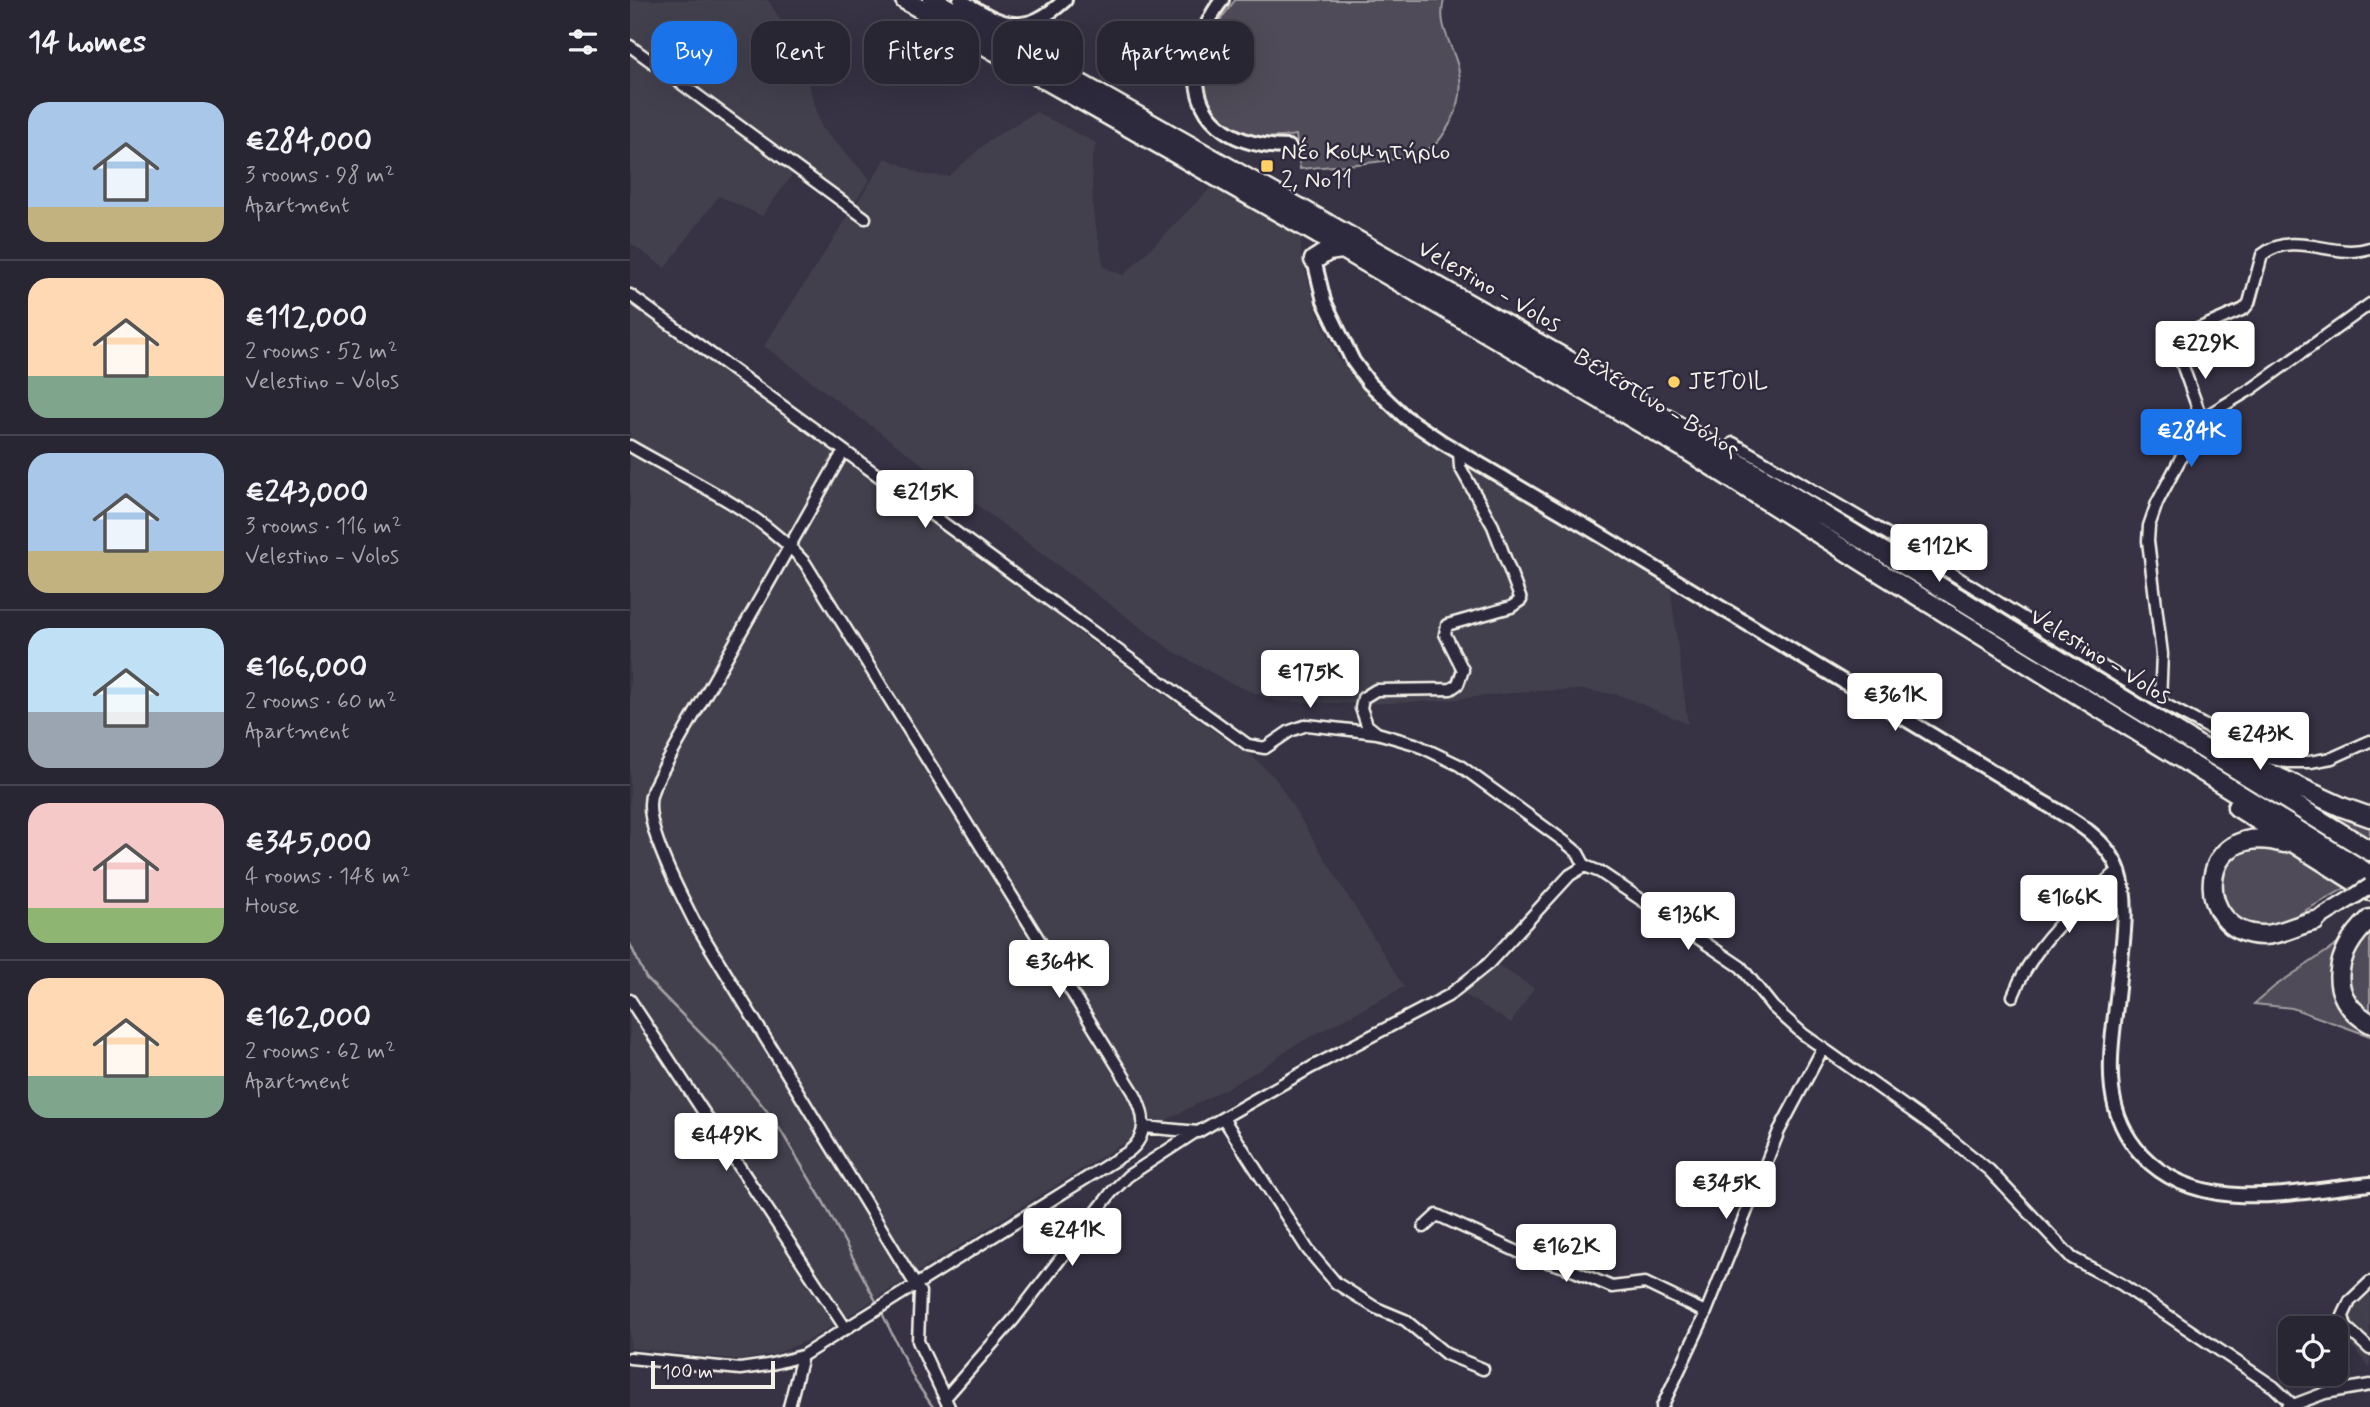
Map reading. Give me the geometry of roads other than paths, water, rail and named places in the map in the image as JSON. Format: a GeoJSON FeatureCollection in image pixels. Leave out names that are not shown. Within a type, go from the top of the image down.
{"type":"FeatureCollection","features":[{"type":"Feature","properties":{"kind":"highway","name":"Βελεστίνο - Βόλος"},"geometry":{"type":"LineString","coordinates":[[905,0],[1342,248],[1682,447],[2370,875]]}},
{"type":"Feature","properties":{"kind":"highway","name":"Velestino - Volos"},"geometry":{"type":"LineString","coordinates":[[933,0],[1792,486],[2147,716],[2370,850]]}},
{"type":"Feature","properties":{"kind":"highway"},"geometry":{"type":"LineString","coordinates":[[1314,232],[1314,260]]}},
{"type":"Feature","properties":{"kind":"highway"},"geometry":{"type":"LineString","coordinates":[[1314,260],[1328,251],[1342,248]]}},
{"type":"Feature","properties":{"kind":"highway"},"geometry":{"type":"LineString","coordinates":[[1876,570],[1944,622],[2307,851],[2365,891]]}},
{"type":"Feature","properties":{"kind":"highway"},"geometry":{"type":"LineString","coordinates":[[2147,716],[2342,807],[2370,817]]}},
{"type":"Feature","properties":{"kind":"highway"},"geometry":{"type":"LineString","coordinates":[[2307,851],[2264,838],[2234,845],[2217,865],[2213,889],[2218,908],[2229,922],[2248,932],[2277,933],[2315,921]]}},
{"type":"Feature","properties":{"kind":"highway"},"geometry":{"type":"LineString","coordinates":[[2370,919],[2345,950],[2339,978],[2351,1008],[2370,1023]]}},
{"type":"Feature","properties":{"kind":"main road"},"geometry":{"type":"LineString","coordinates":[[2315,921],[2365,891]]}},
{"type":"Feature","properties":{"kind":"street"},"geometry":{"type":"LineString","coordinates":[[960,0],[994,18],[1022,25],[1038,20],[1065,0]]}},
{"type":"Feature","properties":{"kind":"street"},"geometry":{"type":"LineString","coordinates":[[1222,0],[1208,20],[1200,46],[1198,80],[1204,106],[1218,125],[1238,137],[1262,145],[1289,147]]}},
{"type":"Feature","properties":{"kind":"street"},"geometry":{"type":"LineString","coordinates":[[630,46],[866,218]]}},
{"type":"Feature","properties":{"kind":"street"},"geometry":{"type":"LineString","coordinates":[[2202,420],[2177,350],[2190,332],[2244,309],[2249,303],[2262,255],[2281,243],[2352,251],[2370,248]]}},
{"type":"Feature","properties":{"kind":"street"},"geometry":{"type":"LineString","coordinates":[[1314,260],[1332,321],[1368,383],[1405,417],[2067,817],[2095,838],[2119,870],[2124,908],[2111,1081],[2119,1119],[2130,1141],[2162,1173],[2188,1186],[2212,1192],[2252,1195],[2370,1184]]}},
{"type":"Feature","properties":{"kind":"street"},"geometry":{"type":"LineString","coordinates":[[630,295],[1248,745],[1265,748],[1290,731],[1307,725],[1377,733],[1415,744],[1459,765],[1565,842],[1578,853],[1585,866],[1600,872],[1741,967],[1780,1014],[1989,1170],[2072,1258],[2121,1284],[2274,1387],[2292,1406],[2341,1388],[2370,1385]]}},
{"type":"Feature","properties":{"kind":"street"},"geometry":{"type":"LineString","coordinates":[[2160,702],[2162,654],[2148,541],[2150,526],[2164,490],[2202,420],[2253,388],[2370,304]]}},
{"type":"Feature","properties":{"kind":"street"},"geometry":{"type":"LineString","coordinates":[[1733,443],[1792,486],[2160,702],[2244,747],[2276,760],[2321,761],[2370,741]]}},
{"type":"Feature","properties":{"kind":"street"},"geometry":{"type":"LineString","coordinates":[[630,446],[765,525],[790,545],[820,583],[1129,1084],[1140,1105],[1144,1127],[1138,1142],[1128,1152],[802,1356],[740,1369],[630,1358]]}},
{"type":"Feature","properties":{"kind":"street"},"geometry":{"type":"LineString","coordinates":[[843,452],[656,783],[650,799],[651,814],[674,879],[694,922],[921,1296],[918,1341],[947,1402],[1111,1193],[1128,1177],[1194,1133],[1460,988],[1488,964],[1570,875],[1585,866]]}},
{"type":"Feature","properties":{"kind":"street"},"geometry":{"type":"LineString","coordinates":[[1377,733],[1367,724],[1361,708],[1367,694],[1376,690],[1451,689],[1458,684],[1463,670],[1444,635],[1447,625],[1511,607],[1521,600],[1493,526],[1460,467],[1459,452]]}},
{"type":"Feature","properties":{"kind":"street"},"geometry":{"type":"LineString","coordinates":[[2013,996],[2022,975],[2048,934],[2119,870]]}},
{"type":"Feature","properties":{"kind":"street"},"geometry":{"type":"LineString","coordinates":[[630,1000],[846,1329]]}},
{"type":"Feature","properties":{"kind":"street"},"geometry":{"type":"LineString","coordinates":[[1662,1407],[1705,1312],[1779,1131],[1823,1048]]}},
{"type":"Feature","properties":{"kind":"street"},"geometry":{"type":"LineString","coordinates":[[1223,1118],[1308,1250],[1336,1283],[1376,1308],[1405,1320],[1426,1340],[1447,1354],[1483,1369]]}},
{"type":"Feature","properties":{"kind":"street"},"geometry":{"type":"LineString","coordinates":[[1144,1127],[1194,1133]]}},
{"type":"Feature","properties":{"kind":"street"},"geometry":{"type":"LineString","coordinates":[[1424,1227],[1435,1215],[1439,1216],[1527,1256],[1565,1267],[1612,1287],[1645,1283],[1705,1312]]}},
{"type":"Feature","properties":{"kind":"street"},"geometry":{"type":"LineString","coordinates":[[2370,1282],[2350,1301],[2343,1315],[2346,1327],[2370,1349]]}},
{"type":"Feature","properties":{"kind":"street"},"geometry":{"type":"LineString","coordinates":[[789,1407],[802,1356]]}},
{"type":"Feature","properties":{"kind":"waterway"},"geometry":{"type":"LineString","coordinates":[[630,944],[646,978],[721,1054],[775,1121],[824,1203],[878,1305]]}},
{"type":"Feature","properties":{"kind":"waterway"},"geometry":{"type":"LineString","coordinates":[[881,1311],[915,1381],[933,1407]]}},
{"type":"Feature","properties":{"kind":"place","name":"Νέο Κοιμητήριο 2, Νο11"},"geometry":{"type":"Point","coordinates":[1267,166]}},
{"type":"Feature","properties":{"kind":"place","name":"JETOIL"},"geometry":{"type":"Point","coordinates":[1674,382]}}]}
